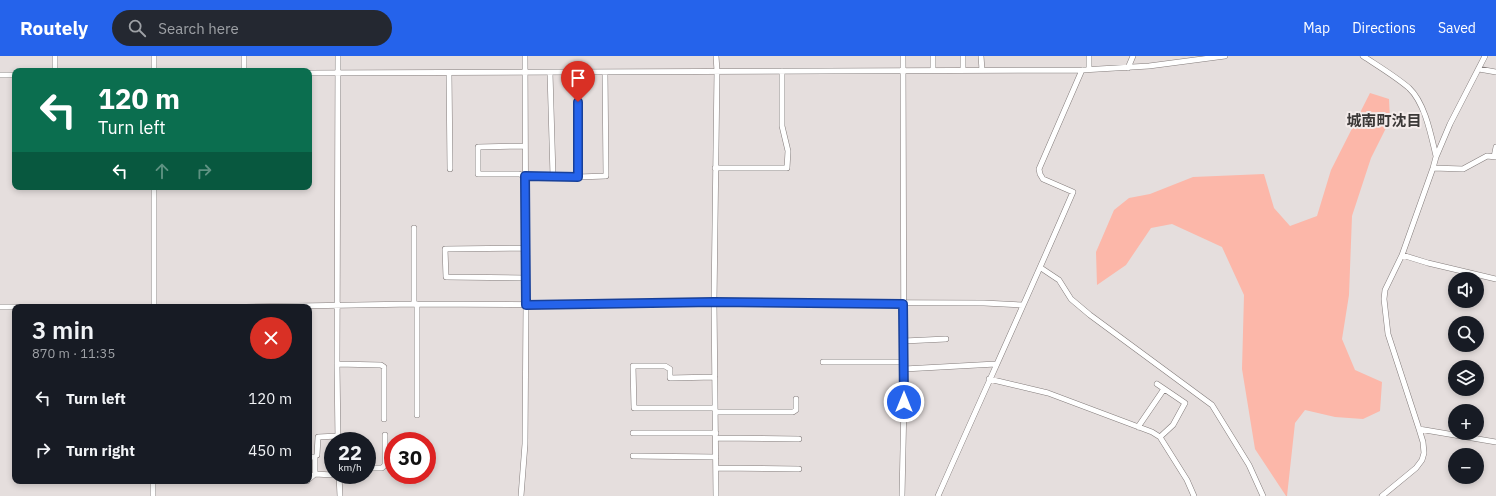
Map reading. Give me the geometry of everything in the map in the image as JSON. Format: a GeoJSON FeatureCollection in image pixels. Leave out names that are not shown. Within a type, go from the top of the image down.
{"type":"FeatureCollection","features":[{"type":"Feature","properties":{"kind":"street"},"geometry":{"type":"LineString","coordinates":[[55,56],[55,68]]}},
{"type":"Feature","properties":{"kind":"street"},"geometry":{"type":"LineString","coordinates":[[154,56],[154,68]]}},
{"type":"Feature","properties":{"kind":"street"},"geometry":{"type":"LineString","coordinates":[[244,56],[244,68]]}},
{"type":"Feature","properties":{"kind":"street"},"geometry":{"type":"LineString","coordinates":[[338,56],[338,432]]}},
{"type":"Feature","properties":{"kind":"street"},"geometry":{"type":"LineString","coordinates":[[521,496],[526,444],[524,56]]}},
{"type":"Feature","properties":{"kind":"street"},"geometry":{"type":"LineString","coordinates":[[716,56],[714,302],[716,496]]}},
{"type":"Feature","properties":{"kind":"street"},"geometry":{"type":"LineString","coordinates":[[902,56],[904,341],[902,496]]}},
{"type":"Feature","properties":{"kind":"street"},"geometry":{"type":"LineString","coordinates":[[933,56],[933,70]]}},
{"type":"Feature","properties":{"kind":"street"},"geometry":{"type":"LineString","coordinates":[[963,56],[963,70]]}},
{"type":"Feature","properties":{"kind":"street"},"geometry":{"type":"LineString","coordinates":[[981,56],[982,70]]}},
{"type":"Feature","properties":{"kind":"street"},"geometry":{"type":"LineString","coordinates":[[1089,56],[1089,69]]}},
{"type":"Feature","properties":{"kind":"street"},"geometry":{"type":"LineString","coordinates":[[1128,68],[1133,56]]}},
{"type":"Feature","properties":{"kind":"street"},"geometry":{"type":"LineString","coordinates":[[312,73],[1082,70],[1128,68],[1225,56]]}},
{"type":"Feature","properties":{"kind":"street"},"geometry":{"type":"LineString","coordinates":[[1363,56],[1410,88],[1418,99],[1430,130],[1436,157]]}},
{"type":"Feature","properties":{"kind":"street"},"geometry":{"type":"LineString","coordinates":[[1382,496],[1416,468],[1422,460],[1424,448],[1419,428],[1388,334],[1385,311],[1385,290],[1402,255],[1434,168],[1436,157],[1450,124],[1485,56]]}},
{"type":"Feature","properties":{"kind":"street"},"geometry":{"type":"LineString","coordinates":[[1479,69],[1496,72]]}},
{"type":"Feature","properties":{"kind":"street"},"geometry":{"type":"LineString","coordinates":[[938,496],[989,379],[1041,268],[1073,192],[1043,180],[1039,168],[1082,70]]}},
{"type":"Feature","properties":{"kind":"street"},"geometry":{"type":"LineString","coordinates":[[715,168],[787,168],[788,150],[782,126],[782,71]]}},
{"type":"Feature","properties":{"kind":"street"},"geometry":{"type":"LineString","coordinates":[[578,72],[578,177]]}},
{"type":"Feature","properties":{"kind":"street"},"geometry":{"type":"LineString","coordinates":[[525,146],[478,147],[478,174],[519,174],[525,176],[578,177],[606,176],[605,72]]}},
{"type":"Feature","properties":{"kind":"street"},"geometry":{"type":"LineString","coordinates":[[449,73],[450,169]]}},
{"type":"Feature","properties":{"kind":"street"},"geometry":{"type":"LineString","coordinates":[[550,73],[553,176]]}},
{"type":"Feature","properties":{"kind":"street"},"geometry":{"type":"LineString","coordinates":[[0,75],[12,75]]}},
{"type":"Feature","properties":{"kind":"street"},"geometry":{"type":"LineString","coordinates":[[1434,168],[1463,169],[1487,156],[1495,157],[1496,147]]}},
{"type":"Feature","properties":{"kind":"street"},"geometry":{"type":"LineString","coordinates":[[154,190],[154,304]]}},
{"type":"Feature","properties":{"kind":"street"},"geometry":{"type":"LineString","coordinates":[[414,228],[417,415]]}},
{"type":"Feature","properties":{"kind":"street"},"geometry":{"type":"LineString","coordinates":[[526,248],[445,249],[446,277],[526,278]]}},
{"type":"Feature","properties":{"kind":"street"},"geometry":{"type":"LineString","coordinates":[[1402,255],[1428,263],[1496,279]]}},
{"type":"Feature","properties":{"kind":"street"},"geometry":{"type":"LineString","coordinates":[[1041,268],[1059,280],[1071,299],[1090,315],[1212,405],[1249,465],[1263,496]]}},
{"type":"Feature","properties":{"kind":"street"},"geometry":{"type":"LineString","coordinates":[[312,306],[714,302],[903,304],[984,303],[1023,305]]}},
{"type":"Feature","properties":{"kind":"street"},"geometry":{"type":"LineString","coordinates":[[0,307],[12,307]]}},
{"type":"Feature","properties":{"kind":"street"},"geometry":{"type":"LineString","coordinates":[[904,341],[946,339]]}},
{"type":"Feature","properties":{"kind":"street"},"geometry":{"type":"LineString","coordinates":[[823,362],[904,362]]}},
{"type":"Feature","properties":{"kind":"street"},"geometry":{"type":"LineString","coordinates":[[337,364],[381,365],[384,367],[384,419]]}},
{"type":"Feature","properties":{"kind":"street"},"geometry":{"type":"LineString","coordinates":[[904,369],[996,364]]}},
{"type":"Feature","properties":{"kind":"street"},"geometry":{"type":"LineString","coordinates":[[715,377],[670,378],[670,369],[666,366],[633,366],[634,408],[793,412],[796,410],[796,399]]}},
{"type":"Feature","properties":{"kind":"street"},"geometry":{"type":"LineString","coordinates":[[989,379],[1048,393],[1152,432],[1160,437],[1187,480],[1194,496]]}},
{"type":"Feature","properties":{"kind":"street"},"geometry":{"type":"LineString","coordinates":[[1157,384],[1185,403],[1173,425],[1160,437]]}},
{"type":"Feature","properties":{"kind":"street"},"geometry":{"type":"LineString","coordinates":[[1138,427],[1164,388]]}},
{"type":"Feature","properties":{"kind":"street"},"geometry":{"type":"LineString","coordinates":[[1419,428],[1496,442]]}},
{"type":"Feature","properties":{"kind":"street"},"geometry":{"type":"LineString","coordinates":[[633,433],[799,439]]}},
{"type":"Feature","properties":{"kind":"street"},"geometry":{"type":"LineString","coordinates":[[317,454],[318,437],[324,437]]}},
{"type":"Feature","properties":{"kind":"street"},"geometry":{"type":"LineString","coordinates":[[633,456],[716,457]]}},
{"type":"Feature","properties":{"kind":"street"},"geometry":{"type":"LineString","coordinates":[[312,458],[315,458],[315,474]]}},
{"type":"Feature","properties":{"kind":"street"},"geometry":{"type":"LineString","coordinates":[[716,468],[799,469]]}},
{"type":"Feature","properties":{"kind":"street"},"geometry":{"type":"LineString","coordinates":[[312,477],[315,474],[324,474]]}},
{"type":"Feature","properties":{"kind":"street"},"geometry":{"type":"LineString","coordinates":[[153,484],[153,496]]}},
{"type":"Feature","properties":{"kind":"street"},"geometry":{"type":"LineString","coordinates":[[339,484],[340,496]]}},
{"type":"Feature","properties":{"kind":"shaded area"},"geometry":{"type":"Polygon","coordinates":[[[1370,93],[1389,99],[1390,120],[1371,158],[1352,216],[1349,295],[1342,339],[1355,370],[1382,382],[1380,411],[1363,419],[1335,417],[1305,410],[1295,423],[1286,496],[1255,449],[1242,369],[1244,295],[1222,247],[1172,224],[1151,228],[1126,265],[1097,285],[1096,252],[1114,210],[1129,198],[1150,194],[1193,177],[1264,174],[1274,208],[1290,226],[1317,216],[1331,170],[1370,93]]]}},
{"type":"Feature","properties":{"kind":"district","name":"城南町沈目"},"geometry":{"type":"Point","coordinates":[1384,121]}},
{"type":"Feature","properties":{"kind":"route"},"geometry":{"type":"LineString","coordinates":[[578,102],[578,177],[525,176],[526,305],[714,302],[903,304],[904,402]]}}]}
